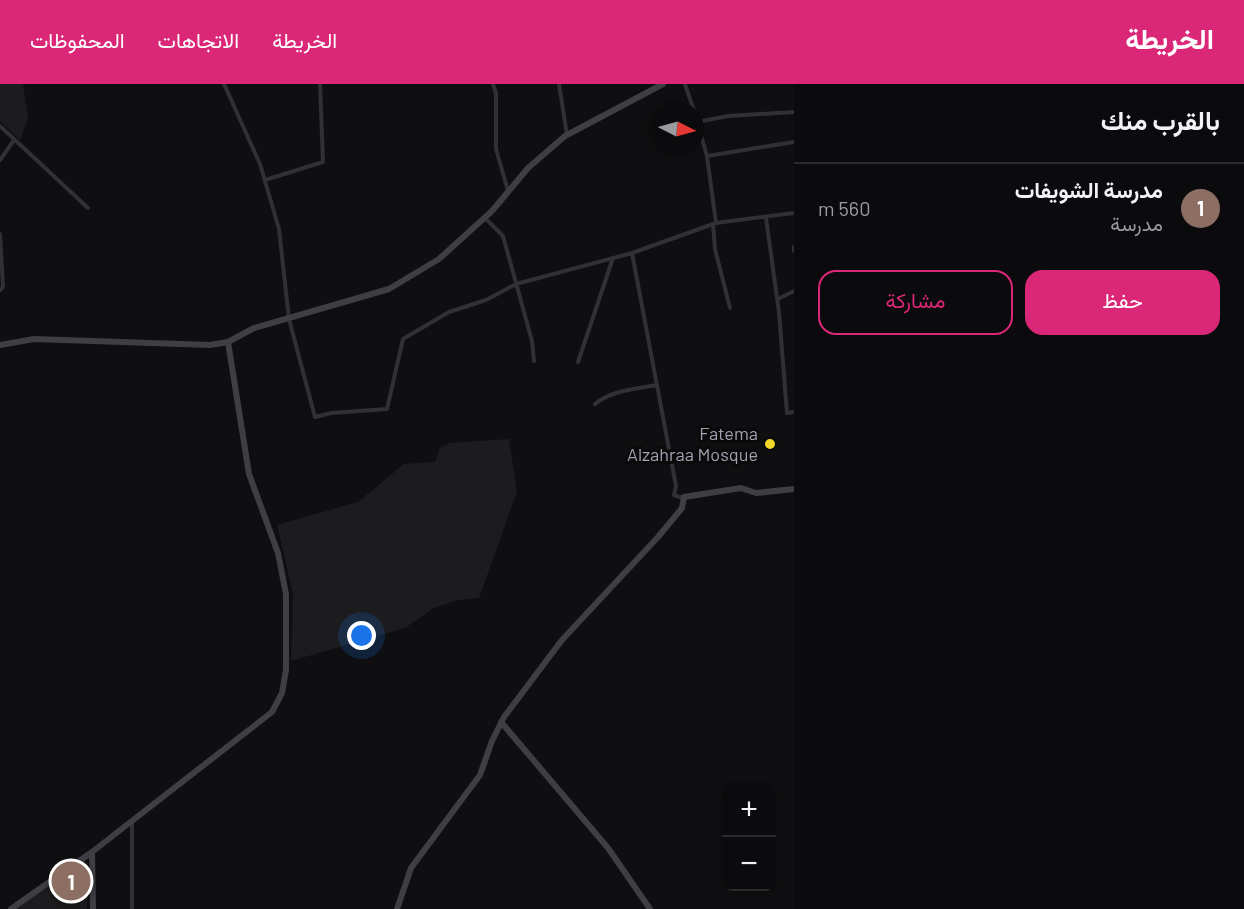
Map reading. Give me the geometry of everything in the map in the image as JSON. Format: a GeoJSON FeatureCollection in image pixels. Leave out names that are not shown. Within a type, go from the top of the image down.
{"type":"FeatureCollection","features":[{"type":"Feature","properties":{"kind":"street"},"geometry":{"type":"LineString","coordinates":[[224,84],[239,114],[265,180],[279,229],[289,319],[315,417],[331,413],[387,409],[403,339],[449,312],[486,300],[516,284],[604,258],[632,253],[715,224],[794,213]]}},
{"type":"Feature","properties":{"kind":"street"},"geometry":{"type":"LineString","coordinates":[[265,180],[323,162],[320,84]]}},
{"type":"Feature","properties":{"kind":"street"},"geometry":{"type":"LineString","coordinates":[[493,84],[496,93],[496,149],[508,192]]}},
{"type":"Feature","properties":{"kind":"street"},"geometry":{"type":"LineString","coordinates":[[559,84],[567,135]]}},
{"type":"Feature","properties":{"kind":"street"},"geometry":{"type":"LineString","coordinates":[[0,345],[34,339],[210,345],[228,342],[254,328],[389,289],[439,259],[484,218],[528,168],[567,135],[663,84]]}},
{"type":"Feature","properties":{"kind":"street"},"geometry":{"type":"LineString","coordinates":[[685,84],[691,102]]}},
{"type":"Feature","properties":{"kind":"street"},"geometry":{"type":"LineString","coordinates":[[704,121],[728,116],[794,112]]}},
{"type":"Feature","properties":{"kind":"street"},"geometry":{"type":"LineString","coordinates":[[0,126],[88,208]]}},
{"type":"Feature","properties":{"kind":"street"},"geometry":{"type":"LineString","coordinates":[[0,160],[15,140]]}},
{"type":"Feature","properties":{"kind":"street"},"geometry":{"type":"LineString","coordinates":[[707,156],[794,142]]}},
{"type":"Feature","properties":{"kind":"street"},"geometry":{"type":"LineString","coordinates":[[704,146],[715,224],[715,249],[730,308]]}},
{"type":"Feature","properties":{"kind":"street"},"geometry":{"type":"LineString","coordinates":[[484,218],[503,236],[534,361]]}},
{"type":"Feature","properties":{"kind":"street"},"geometry":{"type":"LineString","coordinates":[[766,218],[778,300],[786,412],[794,412]]}},
{"type":"Feature","properties":{"kind":"street"},"geometry":{"type":"LineString","coordinates":[[0,234],[3,287],[0,290]]}},
{"type":"Feature","properties":{"kind":"street"},"geometry":{"type":"LineString","coordinates":[[632,253],[676,486],[674,495],[683,498]]}},
{"type":"Feature","properties":{"kind":"street"},"geometry":{"type":"LineString","coordinates":[[578,362],[613,258]]}},
{"type":"Feature","properties":{"kind":"street"},"geometry":{"type":"LineString","coordinates":[[778,300],[794,291]]}},
{"type":"Feature","properties":{"kind":"street"},"geometry":{"type":"LineString","coordinates":[[11,909],[92,852],[272,712],[282,693],[286,626],[283,571],[249,474],[228,342]]}},
{"type":"Feature","properties":{"kind":"street"},"geometry":{"type":"LineString","coordinates":[[595,404],[619,392],[656,386]]}},
{"type":"Feature","properties":{"kind":"street"},"geometry":{"type":"LineString","coordinates":[[397,909],[405,883],[420,854],[485,767],[492,741],[501,722],[562,640],[682,508],[683,498],[687,494],[741,488],[756,494],[794,489]]}},
{"type":"Feature","properties":{"kind":"street"},"geometry":{"type":"LineString","coordinates":[[501,722],[608,848],[650,909]]}},
{"type":"Feature","properties":{"kind":"street"},"geometry":{"type":"LineString","coordinates":[[132,820],[132,909]]}},
{"type":"Feature","properties":{"kind":"street"},"geometry":{"type":"LineString","coordinates":[[92,852],[93,909]]}},
{"type":"Feature","properties":{"kind":"shaded area"},"geometry":{"type":"Polygon","coordinates":[[[0,84],[23,84],[28,119],[20,140],[0,121],[0,84]]]}},
{"type":"Feature","properties":{"kind":"shaded area"},"geometry":{"type":"Polygon","coordinates":[[[509,439],[517,492],[479,598],[458,600],[434,608],[405,628],[291,661],[293,594],[277,525],[358,502],[404,464],[435,462],[440,448],[450,443],[509,439]]]}},
{"type":"Feature","properties":{"kind":"shaded area"},"geometry":{"type":"Polygon","coordinates":[[[85,861],[88,863],[87,909],[15,909],[85,861]]]}},
{"type":"Feature","properties":{"kind":"place","name":"Fatema Alzahraa Mosque"},"geometry":{"type":"Point","coordinates":[770,444]}},
{"type":"Feature","properties":{"kind":"place","name":"مدرسة الشويفات"},"geometry":{"type":"Point","coordinates":[71,881]}}]}
